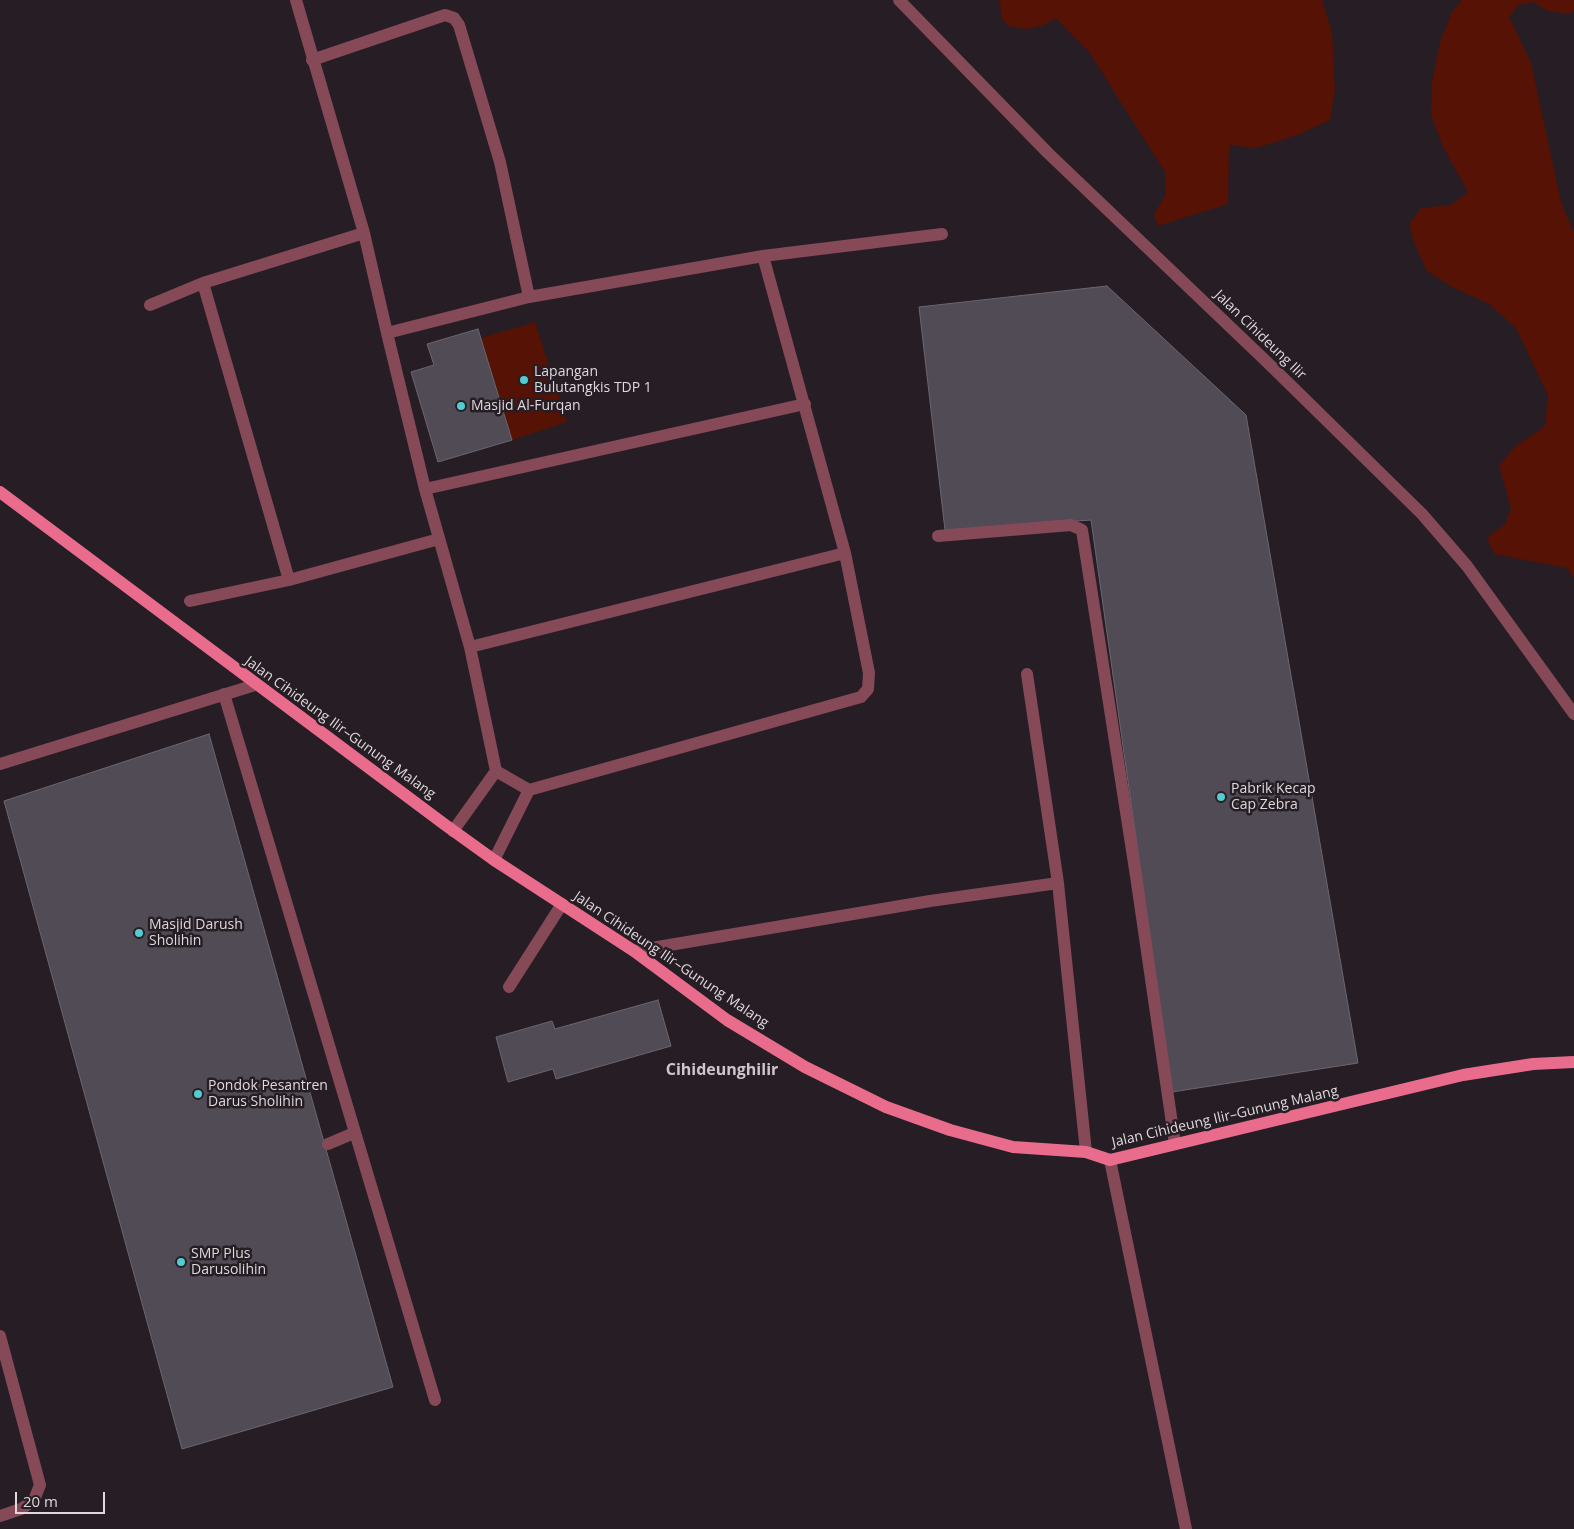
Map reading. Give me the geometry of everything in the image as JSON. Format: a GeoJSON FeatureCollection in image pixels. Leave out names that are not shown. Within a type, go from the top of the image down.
{"type":"FeatureCollection","features":[{"type":"Feature","properties":{"kind":"main road","name":"Jalan Cihideung Ilir–Gunung Malang"},"geometry":{"type":"LineString","coordinates":[[0,492],[255,685],[494,860],[634,951],[727,1020],[805,1067],[886,1107],[950,1130],[1013,1147],[1086,1152],[1110,1160],[1463,1075],[1533,1064],[1574,1062]]}},
{"type":"Feature","properties":{"kind":"street"},"geometry":{"type":"LineString","coordinates":[[296,0],[364,233],[425,489],[470,647],[496,771],[528,790],[861,697],[868,688],[869,673],[845,553],[763,256]]}},
{"type":"Feature","properties":{"kind":"street","name":"Jalan Cihideung Ilir"},"geometry":{"type":"LineString","coordinates":[[899,0],[1048,153],[1268,362],[1422,514],[1467,566],[1574,714]]}},
{"type":"Feature","properties":{"kind":"street"},"geometry":{"type":"LineString","coordinates":[[312,60],[445,15],[454,18],[459,25],[500,162],[528,297]]}},
{"type":"Feature","properties":{"kind":"street"},"geometry":{"type":"LineString","coordinates":[[150,305],[203,284],[364,233]]}},
{"type":"Feature","properties":{"kind":"street"},"geometry":{"type":"LineString","coordinates":[[388,333],[528,297],[763,256],[942,234]]}},
{"type":"Feature","properties":{"kind":"street"},"geometry":{"type":"LineString","coordinates":[[203,284],[289,580]]}},
{"type":"Feature","properties":{"kind":"street"},"geometry":{"type":"LineString","coordinates":[[425,489],[805,404]]}},
{"type":"Feature","properties":{"kind":"street"},"geometry":{"type":"LineString","coordinates":[[938,536],[1071,525],[1082,530],[1136,876],[1175,1144]]}},
{"type":"Feature","properties":{"kind":"street"},"geometry":{"type":"LineString","coordinates":[[190,601],[289,580],[439,539]]}},
{"type":"Feature","properties":{"kind":"street"},"geometry":{"type":"LineString","coordinates":[[470,647],[845,553]]}},
{"type":"Feature","properties":{"kind":"street"},"geometry":{"type":"LineString","coordinates":[[1028,674],[1058,884],[1086,1152]]}},
{"type":"Feature","properties":{"kind":"street"},"geometry":{"type":"LineString","coordinates":[[0,764],[255,685]]}},
{"type":"Feature","properties":{"kind":"street"},"geometry":{"type":"LineString","coordinates":[[224,694],[435,1400]]}},
{"type":"Feature","properties":{"kind":"street"},"geometry":{"type":"LineString","coordinates":[[453,831],[496,771]]}},
{"type":"Feature","properties":{"kind":"street"},"geometry":{"type":"LineString","coordinates":[[494,860],[528,790]]}},
{"type":"Feature","properties":{"kind":"street"},"geometry":{"type":"LineString","coordinates":[[634,951],[930,901],[1058,884]]}},
{"type":"Feature","properties":{"kind":"street"},"geometry":{"type":"LineString","coordinates":[[509,987],[562,904]]}},
{"type":"Feature","properties":{"kind":"street"},"geometry":{"type":"LineString","coordinates":[[328,1144],[354,1133]]}},
{"type":"Feature","properties":{"kind":"street"},"geometry":{"type":"LineString","coordinates":[[1110,1160],[1186,1529]]}},
{"type":"Feature","properties":{"kind":"street"},"geometry":{"type":"LineString","coordinates":[[0,1336],[40,1485],[34,1500],[21,1509],[0,1516]]}},
{"type":"Feature","properties":{"kind":"shaded area"},"geometry":{"type":"Polygon","coordinates":[[[1000,0],[1322,0],[1332,33],[1335,90],[1330,120],[1295,136],[1256,148],[1229,145],[1228,204],[1158,226],[1154,214],[1166,194],[1165,172],[1089,52],[1056,18],[1044,25],[1026,29],[1009,26],[1001,18],[1000,0]]]}},
{"type":"Feature","properties":{"kind":"shaded area"},"geometry":{"type":"Polygon","coordinates":[[[1462,0],[1574,0],[1574,10],[1569,14],[1548,11],[1533,2],[1518,5],[1509,17],[1531,63],[1561,202],[1574,233],[1574,578],[1567,568],[1494,554],[1487,538],[1506,523],[1511,508],[1499,465],[1516,446],[1545,426],[1548,396],[1516,328],[1489,304],[1452,287],[1427,271],[1415,245],[1409,225],[1421,208],[1451,205],[1468,192],[1443,147],[1431,115],[1432,82],[1440,42],[1452,12],[1462,0]]]}},
{"type":"Feature","properties":{"kind":"shaded area","name":"Lapangan Bulutangkis TDP 1"},"geometry":{"type":"Polygon","coordinates":[[[535,322],[567,422],[512,440],[481,338],[535,322]]]}},
{"type":"Feature","properties":{"kind":"building","name":"Pabrik Kecap Cap Zebra"},"geometry":{"type":"Polygon","coordinates":[[[1107,286],[1246,415],[1358,1063],[1172,1092],[1091,520],[945,530],[919,307],[1107,286]]]}},
{"type":"Feature","properties":{"kind":"building","name":"Masjid Al-Furqan"},"geometry":{"type":"Polygon","coordinates":[[[478,329],[512,440],[438,462],[411,372],[434,365],[427,344],[478,329]]]}},
{"type":"Feature","properties":{"kind":"building","name":"Pondok Pesantren Darus Sholihin"},"geometry":{"type":"Polygon","coordinates":[[[209,734],[393,1387],[182,1449],[4,801],[209,734]]]}},
{"type":"Feature","properties":{"kind":"building"},"geometry":{"type":"Polygon","coordinates":[[[658,1000],[671,1046],[556,1079],[553,1069],[508,1082],[496,1037],[552,1021],[555,1029],[658,1000]]]}},
{"type":"Feature","properties":{"kind":"place","name":"Lapangan Bulutangkis TDP 1"},"geometry":{"type":"Point","coordinates":[524,380]}},
{"type":"Feature","properties":{"kind":"place","name":"Masjid Al-Furqan"},"geometry":{"type":"Point","coordinates":[461,406]}},
{"type":"Feature","properties":{"kind":"place","name":"Pabrik Kecap Cap Zebra"},"geometry":{"type":"Point","coordinates":[1221,797]}},
{"type":"Feature","properties":{"kind":"place","name":"Masjid Darush Sholihin"},"geometry":{"type":"Point","coordinates":[139,933]}},
{"type":"Feature","properties":{"kind":"place","name":"Pondok Pesantren Darus Sholihin"},"geometry":{"type":"Point","coordinates":[198,1094]}},
{"type":"Feature","properties":{"kind":"place","name":"SMP Plus Darusolihin"},"geometry":{"type":"Point","coordinates":[181,1262]}},
{"type":"Feature","properties":{"kind":"district","name":"Cihideunghilir"},"geometry":{"type":"Point","coordinates":[722,1070]}}]}
